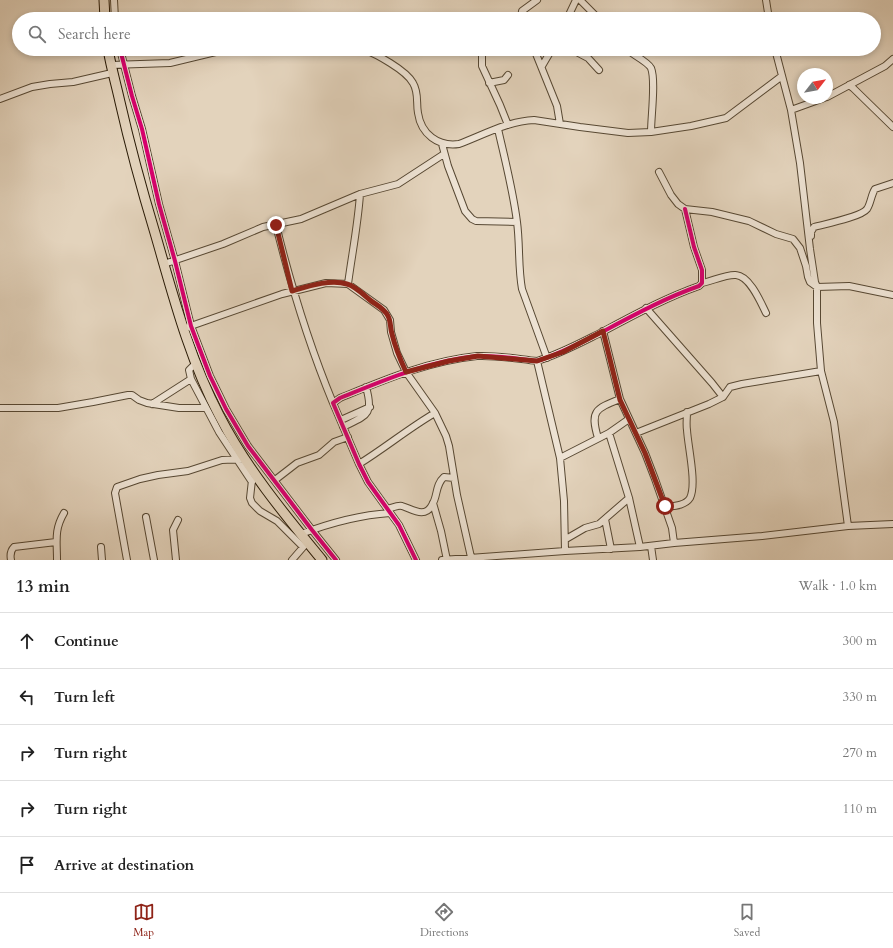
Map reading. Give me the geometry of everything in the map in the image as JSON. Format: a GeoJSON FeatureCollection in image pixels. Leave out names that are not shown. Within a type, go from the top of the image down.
{"type":"FeatureCollection","features":[{"type":"Feature","properties":{"kind":"highway"},"geometry":{"type":"LineString","coordinates":[[104,0],[105,12]]}},
{"type":"Feature","properties":{"kind":"highway"},"geometry":{"type":"LineString","coordinates":[[109,56],[111,69],[138,174],[175,307],[187,327],[195,364],[219,417],[240,458],[252,470],[301,534],[305,544],[322,560]]}},
{"type":"Feature","properties":{"kind":"street"},"geometry":{"type":"LineString","coordinates":[[114,0],[115,12]]}},
{"type":"Feature","properties":{"kind":"street"},"geometry":{"type":"LineString","coordinates":[[522,12],[537,0]]}},
{"type":"Feature","properties":{"kind":"street"},"geometry":{"type":"LineString","coordinates":[[570,12],[576,0]]}},
{"type":"Feature","properties":{"kind":"street"},"geometry":{"type":"LineString","coordinates":[[580,0],[592,12]]}},
{"type":"Feature","properties":{"kind":"street"},"geometry":{"type":"LineString","coordinates":[[766,0],[768,12]]}},
{"type":"Feature","properties":{"kind":"street"},"geometry":{"type":"LineString","coordinates":[[121,56],[142,128],[159,204],[175,261],[187,327],[201,354],[217,392],[248,446],[336,560]]}},
{"type":"Feature","properties":{"kind":"street"},"geometry":{"type":"LineString","coordinates":[[0,100],[32,87],[73,82],[123,64],[170,63],[199,56]]}},
{"type":"Feature","properties":{"kind":"street"},"geometry":{"type":"LineString","coordinates":[[379,56],[411,80],[417,91],[418,113],[425,132],[430,137],[442,144],[450,145],[459,144],[508,125],[534,120],[628,133],[651,132],[701,125],[726,118],[782,76]]}},
{"type":"Feature","properties":{"kind":"street"},"geometry":{"type":"LineString","coordinates":[[482,56],[482,66],[508,125]]}},
{"type":"Feature","properties":{"kind":"street"},"geometry":{"type":"LineString","coordinates":[[537,56],[558,111],[560,124]]}},
{"type":"Feature","properties":{"kind":"street"},"geometry":{"type":"LineString","coordinates":[[542,66],[548,56]]}},
{"type":"Feature","properties":{"kind":"street"},"geometry":{"type":"LineString","coordinates":[[584,56],[599,70]]}},
{"type":"Feature","properties":{"kind":"street"},"geometry":{"type":"LineString","coordinates":[[636,56],[647,63],[651,68],[653,84],[651,132]]}},
{"type":"Feature","properties":{"kind":"street"},"geometry":{"type":"LineString","coordinates":[[777,56],[791,110],[800,163],[815,282],[818,287]]}},
{"type":"Feature","properties":{"kind":"street"},"geometry":{"type":"LineString","coordinates":[[833,93],[885,66],[893,59]]}},
{"type":"Feature","properties":{"kind":"street"},"geometry":{"type":"LineString","coordinates":[[489,83],[504,80],[508,75]]}},
{"type":"Feature","properties":{"kind":"street"},"geometry":{"type":"LineString","coordinates":[[849,85],[893,127]]}},
{"type":"Feature","properties":{"kind":"street"},"geometry":{"type":"LineString","coordinates":[[791,110],[807,104]]}},
{"type":"Feature","properties":{"kind":"street"},"geometry":{"type":"LineString","coordinates":[[498,129],[513,192],[517,222],[522,289],[547,358]]}},
{"type":"Feature","properties":{"kind":"street"},"geometry":{"type":"LineString","coordinates":[[442,144],[460,201],[472,220],[517,222]]}},
{"type":"Feature","properties":{"kind":"street"},"geometry":{"type":"LineString","coordinates":[[164,264],[223,244],[263,227],[301,219],[360,194],[398,184],[444,154]]}},
{"type":"Feature","properties":{"kind":"street"},"geometry":{"type":"LineString","coordinates":[[659,172],[671,195],[678,204],[685,209],[712,212],[750,222],[776,234],[793,239],[800,248],[810,282],[818,287],[849,286],[893,295]]}},
{"type":"Feature","properties":{"kind":"street"},"geometry":{"type":"LineString","coordinates":[[848,526],[834,422],[821,372],[817,323],[818,287],[812,229],[814,227],[851,217],[864,211],[869,205],[875,189],[893,183]]}},
{"type":"Feature","properties":{"kind":"street"},"geometry":{"type":"LineString","coordinates":[[348,284],[357,228],[360,194]]}},
{"type":"Feature","properties":{"kind":"street"},"geometry":{"type":"LineString","coordinates":[[685,209],[694,247],[702,270],[702,283]]}},
{"type":"Feature","properties":{"kind":"street"},"geometry":{"type":"LineString","coordinates":[[276,225],[292,291],[310,346],[343,427],[368,482],[406,538],[416,560]]}},
{"type":"Feature","properties":{"kind":"street"},"geometry":{"type":"LineString","coordinates":[[333,403],[340,398],[406,372],[449,361],[478,356],[537,361],[547,358],[563,352],[646,308],[702,283],[732,275],[741,276],[748,282],[756,293],[766,314]]}},
{"type":"Feature","properties":{"kind":"street"},"geometry":{"type":"LineString","coordinates":[[187,327],[292,291],[326,283],[348,284],[384,310],[390,320],[391,332],[397,353],[406,372],[435,413],[446,436],[471,557]]}},
{"type":"Feature","properties":{"kind":"street"},"geometry":{"type":"LineString","coordinates":[[646,308],[712,382],[723,397]]}},
{"type":"Feature","properties":{"kind":"street"},"geometry":{"type":"LineString","coordinates":[[603,331],[620,400],[653,472],[672,528],[674,543]]}},
{"type":"Feature","properties":{"kind":"street"},"geometry":{"type":"LineString","coordinates":[[537,361],[560,458],[564,501],[566,539],[565,551]]}},
{"type":"Feature","properties":{"kind":"street"},"geometry":{"type":"LineString","coordinates":[[195,364],[189,370],[206,408],[219,432],[240,458],[252,482]]}},
{"type":"Feature","properties":{"kind":"street"},"geometry":{"type":"LineString","coordinates":[[636,433],[709,404],[723,397],[730,387],[821,372]]}},
{"type":"Feature","properties":{"kind":"street"},"geometry":{"type":"LineString","coordinates":[[152,404],[192,379]]}},
{"type":"Feature","properties":{"kind":"street"},"geometry":{"type":"LineString","coordinates":[[343,427],[367,413],[370,407],[366,387]]}},
{"type":"Feature","properties":{"kind":"street"},"geometry":{"type":"LineString","coordinates":[[0,408],[58,408],[132,395],[143,402],[152,404],[179,408],[206,408]]}},
{"type":"Feature","properties":{"kind":"street"},"geometry":{"type":"LineString","coordinates":[[598,438],[594,416],[597,410],[620,400]]}},
{"type":"Feature","properties":{"kind":"street"},"geometry":{"type":"LineString","coordinates":[[341,420],[370,407]]}},
{"type":"Feature","properties":{"kind":"street"},"geometry":{"type":"LineString","coordinates":[[665,506],[680,505],[687,501],[690,498],[692,490],[687,412]]}},
{"type":"Feature","properties":{"kind":"street"},"geometry":{"type":"LineString","coordinates":[[359,464],[380,451],[417,423],[435,413]]}},
{"type":"Feature","properties":{"kind":"street"},"geometry":{"type":"LineString","coordinates":[[560,458],[610,432],[629,419]]}},
{"type":"Feature","properties":{"kind":"street"},"geometry":{"type":"LineString","coordinates":[[610,432],[629,498],[640,547]]}},
{"type":"Feature","properties":{"kind":"street"},"geometry":{"type":"LineString","coordinates":[[275,480],[297,463],[319,455],[334,442],[348,438]]}},
{"type":"Feature","properties":{"kind":"street"},"geometry":{"type":"LineString","coordinates":[[127,560],[115,493],[117,487],[140,480],[188,471],[222,460],[240,458]]}},
{"type":"Feature","properties":{"kind":"street"},"geometry":{"type":"LineString","coordinates":[[252,470],[250,498],[252,503],[260,511],[277,521],[305,544],[292,560]]}},
{"type":"Feature","properties":{"kind":"street"},"geometry":{"type":"LineString","coordinates":[[301,534],[368,514],[388,511],[394,507],[402,506],[417,513],[421,513],[430,509],[434,503],[440,480],[444,477],[454,478]]}},
{"type":"Feature","properties":{"kind":"street"},"geometry":{"type":"LineString","coordinates":[[566,539],[585,528],[599,524],[629,498]]}},
{"type":"Feature","properties":{"kind":"street"},"geometry":{"type":"LineString","coordinates":[[434,503],[438,515],[447,560]]}},
{"type":"Feature","properties":{"kind":"street"},"geometry":{"type":"LineString","coordinates":[[57,560],[57,528],[64,513]]}},
{"type":"Feature","properties":{"kind":"street"},"geometry":{"type":"LineString","coordinates":[[146,517],[154,560]]}},
{"type":"Feature","properties":{"kind":"street"},"geometry":{"type":"LineString","coordinates":[[605,519],[611,549]]}},
{"type":"Feature","properties":{"kind":"street"},"geometry":{"type":"LineString","coordinates":[[176,560],[174,530],[178,520]]}},
{"type":"Feature","properties":{"kind":"street"},"geometry":{"type":"LineString","coordinates":[[442,560],[640,547],[762,536],[848,526],[893,524]]}},
{"type":"Feature","properties":{"kind":"street"},"geometry":{"type":"LineString","coordinates":[[10,560],[10,555],[14,547],[56,542]]}},
{"type":"Feature","properties":{"kind":"street"},"geometry":{"type":"LineString","coordinates":[[651,546],[653,560]]}},
{"type":"Feature","properties":{"kind":"street"},"geometry":{"type":"LineString","coordinates":[[101,547],[102,560]]}},
{"type":"Feature","properties":{"kind":"street"},"geometry":{"type":"LineString","coordinates":[[534,553],[536,560]]}},
{"type":"Feature","properties":{"kind":"cycle path"},"geometry":{"type":"LineString","coordinates":[[122,56],[142,129],[159,204],[191,326],[210,376],[226,409],[248,446],[336,560]]}},
{"type":"Feature","properties":{"kind":"cycle path"},"geometry":{"type":"LineString","coordinates":[[416,560],[399,525],[368,482],[333,403],[340,398],[390,378],[441,362],[477,356],[537,361],[570,348],[650,307],[699,286],[702,283],[702,270],[694,247],[685,209]]}},
{"type":"Feature","properties":{"kind":"route"},"geometry":{"type":"LineString","coordinates":[[276,225],[292,291],[326,283],[348,284],[358,290],[384,310],[388,315],[397,353],[406,372],[449,361],[478,356],[537,361],[563,352],[603,331],[620,400],[645,453],[665,506]]}}]}
